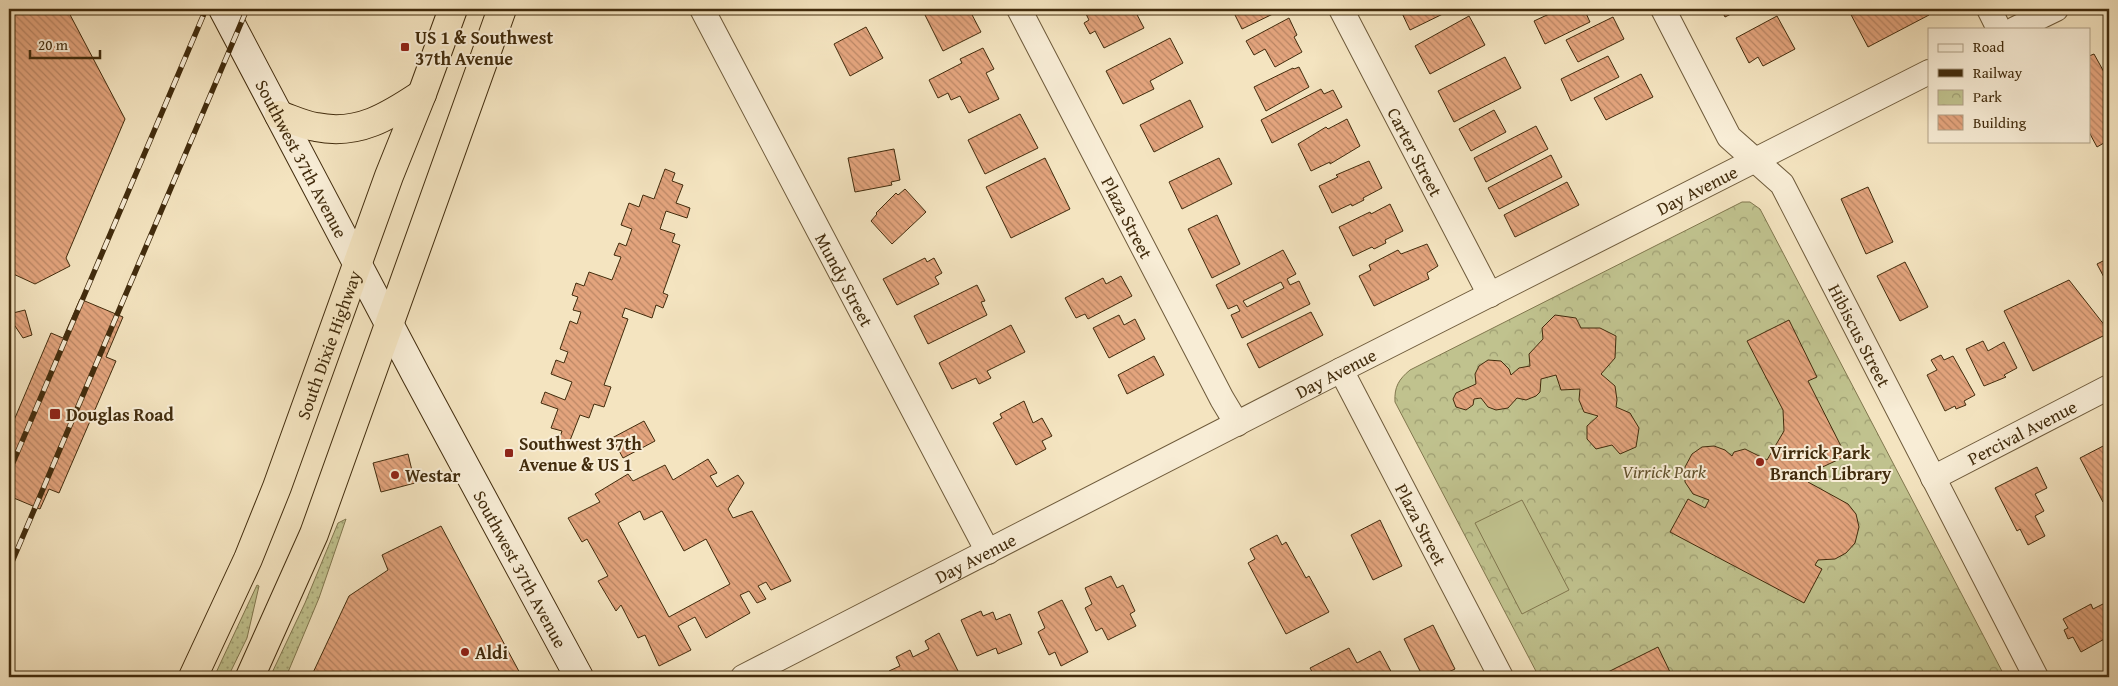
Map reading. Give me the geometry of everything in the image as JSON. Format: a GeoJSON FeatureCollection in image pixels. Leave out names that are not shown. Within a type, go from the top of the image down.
{"type":"FeatureCollection","features":[{"type":"Feature","properties":{"kind":"highway","name":"South Dixie Highway"},"geometry":{"type":"LineString","coordinates":[[193,677],[244,568],[274,495],[389,176],[453,9]]}},
{"type":"Feature","properties":{"kind":"highway"},"geometry":{"type":"LineString","coordinates":[[250,677],[314,534],[502,9]]}},
{"type":"Feature","properties":{"kind":"highway"},"geometry":{"type":"LineString","coordinates":[[279,115],[316,127],[340,130],[349,129],[367,126],[388,117],[422,94]]}},
{"type":"Feature","properties":{"kind":"main road","name":"Southwest 37th Avenue"},"geometry":{"type":"LineString","coordinates":[[223,9],[389,324],[579,677]]}},
{"type":"Feature","properties":{"kind":"street","name":"Mundy Street"},"geometry":{"type":"LineString","coordinates":[[702,9],[988,552]]}},
{"type":"Feature","properties":{"kind":"street","name":"Plaza Street"},"geometry":{"type":"LineString","coordinates":[[1019,9],[1222,399],[1237,424]]}},
{"type":"Feature","properties":{"kind":"street","name":"Carter Street"},"geometry":{"type":"LineString","coordinates":[[1341,9],[1490,295]]}},
{"type":"Feature","properties":{"kind":"street","name":"Hibiscus Street"},"geometry":{"type":"LineString","coordinates":[[1663,9],[1729,137],[1782,184],[2036,677]]}},
{"type":"Feature","properties":{"kind":"street"},"geometry":{"type":"LineString","coordinates":[[1989,9],[1999,28]]}},
{"type":"Feature","properties":{"kind":"street"},"geometry":{"type":"LineString","coordinates":[[2017,28],[2056,9]]}},
{"type":"Feature","properties":{"kind":"street","name":"Day Avenue"},"geometry":{"type":"LineString","coordinates":[[743,677],[1341,370],[1928,73]]}},
{"type":"Feature","properties":{"kind":"street","name":"Plaza Street"},"geometry":{"type":"LineString","coordinates":[[1341,370],[1501,677]]}},
{"type":"Feature","properties":{"kind":"street","name":"Percival Avenue"},"geometry":{"type":"LineString","coordinates":[[1933,478],[2109,387]]}},
{"type":"Feature","properties":{"kind":"green space","name":"Virrick Park"},"geometry":{"type":"Polygon","coordinates":[[[1742,202],[1750,202],[1760,209],[2005,677],[1539,677],[1395,402],[1395,392],[1398,384],[1410,370],[1742,202]]]}},
{"type":"Feature","properties":{"kind":"green space"},"geometry":{"type":"Polygon","coordinates":[[[1522,500],[1569,590],[1522,614],[1475,523],[1522,500]]]}},
{"type":"Feature","properties":{"kind":"green space"},"geometry":{"type":"Polygon","coordinates":[[[346,519],[319,598],[286,677],[270,677],[305,603],[338,523],[346,519]]]}},
{"type":"Feature","properties":{"kind":"green space"},"geometry":{"type":"Polygon","coordinates":[[[257,585],[259,586],[247,638],[228,677],[214,677],[257,585]]]}},
{"type":"Feature","properties":{"kind":"building"},"geometry":{"type":"Polygon","coordinates":[[[9,9],[67,9],[125,119],[66,258],[70,266],[35,284],[9,272],[9,9]]]}},
{"type":"Feature","properties":{"kind":"building"},"geometry":{"type":"Polygon","coordinates":[[[927,9],[969,9],[981,32],[943,51],[923,11],[927,9]]]}},
{"type":"Feature","properties":{"kind":"building"},"geometry":{"type":"Polygon","coordinates":[[[1097,9],[1134,9],[1144,28],[1104,48],[1095,31],[1090,34],[1084,23],[1089,20],[1086,14],[1097,9]]]}},
{"type":"Feature","properties":{"kind":"building"},"geometry":{"type":"Polygon","coordinates":[[[1232,9],[1290,9],[1280,14],[1279,11],[1242,29],[1232,9]]]}},
{"type":"Feature","properties":{"kind":"building"},"geometry":{"type":"Polygon","coordinates":[[[1400,9],[1453,9],[1410,30],[1400,9]]]}},
{"type":"Feature","properties":{"kind":"building"},"geometry":{"type":"Polygon","coordinates":[[[1560,9],[1584,9],[1590,22],[1545,44],[1534,21],[1560,9]]]}},
{"type":"Feature","properties":{"kind":"building"},"geometry":{"type":"Polygon","coordinates":[[[1721,9],[1741,9],[1725,17],[1721,9]]]}},
{"type":"Feature","properties":{"kind":"building"},"geometry":{"type":"Polygon","coordinates":[[[1848,9],[1925,9],[1929,15],[1868,47],[1848,9]]]}},
{"type":"Feature","properties":{"kind":"building"},"geometry":{"type":"Polygon","coordinates":[[[1469,16],[1485,45],[1430,74],[1415,46],[1469,16]]]}},
{"type":"Feature","properties":{"kind":"building"},"geometry":{"type":"Polygon","coordinates":[[[1777,16],[1795,49],[1763,66],[1758,57],[1749,63],[1736,38],[1777,16]]]}},
{"type":"Feature","properties":{"kind":"building"},"geometry":{"type":"Polygon","coordinates":[[[1613,17],[1624,39],[1578,62],[1566,40],[1613,17]]]}},
{"type":"Feature","properties":{"kind":"building"},"geometry":{"type":"Polygon","coordinates":[[[1289,18],[1297,35],[1294,37],[1302,52],[1275,67],[1265,49],[1254,55],[1246,41],[1289,18]]]}},
{"type":"Feature","properties":{"kind":"building"},"geometry":{"type":"Polygon","coordinates":[[[866,27],[883,58],[850,76],[834,44],[866,27]]]}},
{"type":"Feature","properties":{"kind":"building"},"geometry":{"type":"Polygon","coordinates":[[[1170,38],[1183,63],[1150,81],[1154,89],[1123,104],[1106,71],[1170,38]]]}},
{"type":"Feature","properties":{"kind":"building"},"geometry":{"type":"Polygon","coordinates":[[[983,48],[994,69],[986,73],[999,99],[969,113],[960,96],[951,100],[948,93],[938,98],[929,80],[962,63],[960,59],[983,48]]]}},
{"type":"Feature","properties":{"kind":"building"},"geometry":{"type":"Polygon","coordinates":[[[2094,54],[2109,81],[2109,140],[2097,147],[2090,134],[2090,56],[2094,54]]]}},
{"type":"Feature","properties":{"kind":"building"},"geometry":{"type":"Polygon","coordinates":[[[1608,56],[1619,77],[1571,101],[1561,79],[1608,56]]]}},
{"type":"Feature","properties":{"kind":"building"},"geometry":{"type":"Polygon","coordinates":[[[1505,57],[1521,88],[1454,122],[1438,91],[1505,57]]]}},
{"type":"Feature","properties":{"kind":"building"},"geometry":{"type":"Polygon","coordinates":[[[1299,67],[1309,87],[1266,111],[1254,87],[1293,68],[1299,67]]]}},
{"type":"Feature","properties":{"kind":"building"},"geometry":{"type":"Polygon","coordinates":[[[1641,74],[1653,97],[1606,120],[1594,98],[1641,74]]]}},
{"type":"Feature","properties":{"kind":"building"},"geometry":{"type":"Polygon","coordinates":[[[1321,89],[1324,94],[1333,90],[1342,107],[1272,143],[1261,120],[1321,89]]]}},
{"type":"Feature","properties":{"kind":"building"},"geometry":{"type":"Polygon","coordinates":[[[1190,100],[1203,127],[1154,152],[1140,125],[1190,100]]]}},
{"type":"Feature","properties":{"kind":"building"},"geometry":{"type":"Polygon","coordinates":[[[1494,110],[1506,132],[1471,151],[1459,129],[1494,110]]]}},
{"type":"Feature","properties":{"kind":"building"},"geometry":{"type":"Polygon","coordinates":[[[1020,114],[1038,148],[985,174],[968,140],[1020,114]]]}},
{"type":"Feature","properties":{"kind":"building"},"geometry":{"type":"Polygon","coordinates":[[[1347,119],[1360,146],[1330,164],[1330,162],[1311,171],[1298,144],[1326,127],[1328,129],[1347,119]]]}},
{"type":"Feature","properties":{"kind":"building"},"geometry":{"type":"Polygon","coordinates":[[[1536,126],[1548,149],[1486,182],[1474,158],[1536,126]]]}},
{"type":"Feature","properties":{"kind":"building"},"geometry":{"type":"Polygon","coordinates":[[[894,149],[900,180],[891,182],[892,185],[855,192],[848,158],[894,149]]]}},
{"type":"Feature","properties":{"kind":"building"},"geometry":{"type":"Polygon","coordinates":[[[1551,155],[1562,177],[1499,209],[1488,188],[1551,155]]]}},
{"type":"Feature","properties":{"kind":"building"},"geometry":{"type":"Polygon","coordinates":[[[1045,158],[1070,209],[1011,238],[986,187],[1045,158]]]}},
{"type":"Feature","properties":{"kind":"building"},"geometry":{"type":"Polygon","coordinates":[[[1219,158],[1232,184],[1182,209],[1169,182],[1219,158]]]}},
{"type":"Feature","properties":{"kind":"building"},"geometry":{"type":"Polygon","coordinates":[[[1369,161],[1382,188],[1352,206],[1351,204],[1332,213],[1319,186],[1338,177],[1336,175],[1369,161]]]}},
{"type":"Feature","properties":{"kind":"building"},"geometry":{"type":"Polygon","coordinates":[[[665,169],[675,173],[672,181],[683,185],[676,203],[690,208],[687,218],[666,211],[660,229],[675,234],[672,242],[680,245],[663,293],[668,295],[663,308],[656,305],[652,318],[625,308],[622,317],[628,319],[604,385],[611,387],[604,407],[594,404],[589,418],[580,415],[569,443],[559,440],[562,431],[551,428],[558,409],[541,403],[545,392],[565,400],[572,382],[551,374],[556,360],[564,363],[568,352],[560,349],[570,321],[577,324],[581,312],[573,310],[578,297],[572,295],[576,283],[584,286],[589,272],[612,280],[621,257],[614,255],[619,243],[626,246],[632,229],[621,225],[629,203],[639,207],[643,195],[654,199],[665,169]]]}},
{"type":"Feature","properties":{"kind":"building"},"geometry":{"type":"Polygon","coordinates":[[[1567,182],[1579,205],[1515,237],[1504,215],[1567,182]]]}},
{"type":"Feature","properties":{"kind":"building"},"geometry":{"type":"Polygon","coordinates":[[[1868,187],[1893,242],[1866,254],[1841,199],[1868,187]]]}},
{"type":"Feature","properties":{"kind":"building"},"geometry":{"type":"Polygon","coordinates":[[[905,189],[926,212],[892,244],[871,221],[876,213],[896,193],[898,195],[905,189]]]}},
{"type":"Feature","properties":{"kind":"building"},"geometry":{"type":"Polygon","coordinates":[[[1390,204],[1403,231],[1385,240],[1386,243],[1374,249],[1372,247],[1353,256],[1339,227],[1390,204]]]}},
{"type":"Feature","properties":{"kind":"building"},"geometry":{"type":"Polygon","coordinates":[[[1217,215],[1240,264],[1212,278],[1188,229],[1217,215]]]}},
{"type":"Feature","properties":{"kind":"building"},"geometry":{"type":"Polygon","coordinates":[[[1427,244],[1438,266],[1427,273],[1429,279],[1374,306],[1359,276],[1371,270],[1369,265],[1398,250],[1401,254],[1427,244]]]}},
{"type":"Feature","properties":{"kind":"building"},"geometry":{"type":"Polygon","coordinates":[[[1283,250],[1296,274],[1287,279],[1290,285],[1299,281],[1310,304],[1242,338],[1231,315],[1240,311],[1237,305],[1228,309],[1216,285],[1283,250]],[[1281,282],[1243,301],[1247,307],[1284,288],[1281,282]]]}},
{"type":"Feature","properties":{"kind":"building"},"geometry":{"type":"Polygon","coordinates":[[[925,258],[927,262],[934,258],[942,273],[935,277],[939,284],[897,305],[883,279],[925,258]]]}},
{"type":"Feature","properties":{"kind":"building"},"geometry":{"type":"Polygon","coordinates":[[[2109,258],[2109,287],[2097,264],[2109,258]]]}},
{"type":"Feature","properties":{"kind":"building"},"geometry":{"type":"Polygon","coordinates":[[[1905,262],[1928,307],[1900,321],[1877,276],[1905,262]]]}},
{"type":"Feature","properties":{"kind":"building"},"geometry":{"type":"Polygon","coordinates":[[[1121,276],[1132,296],[1088,319],[1085,314],[1076,318],[1065,298],[1103,278],[1106,284],[1121,276]]]}},
{"type":"Feature","properties":{"kind":"building"},"geometry":{"type":"Polygon","coordinates":[[[2069,280],[2109,333],[2033,371],[2004,311],[2069,280]]]}},
{"type":"Feature","properties":{"kind":"building"},"geometry":{"type":"Polygon","coordinates":[[[977,285],[985,301],[981,302],[987,315],[928,344],[914,316],[977,285]]]}},
{"type":"Feature","properties":{"kind":"building"},"geometry":{"type":"Polygon","coordinates":[[[80,299],[123,317],[106,357],[116,361],[59,493],[49,489],[40,509],[9,496],[9,432],[51,333],[63,338],[80,299]]]}},
{"type":"Feature","properties":{"kind":"building"},"geometry":{"type":"Polygon","coordinates":[[[25,310],[32,335],[23,338],[9,317],[9,314],[25,310]]]}},
{"type":"Feature","properties":{"kind":"building"},"geometry":{"type":"Polygon","coordinates":[[[1311,312],[1323,335],[1259,368],[1247,344],[1311,312]]]}},
{"type":"Feature","properties":{"kind":"building"},"geometry":{"type":"Polygon","coordinates":[[[1119,315],[1124,325],[1135,319],[1145,339],[1109,358],[1093,328],[1119,315]]]}},
{"type":"Feature","properties":{"kind":"building"},"geometry":{"type":"Polygon","coordinates":[[[1555,315],[1576,318],[1581,328],[1600,328],[1616,336],[1615,358],[1601,374],[1615,386],[1616,407],[1630,413],[1639,428],[1636,447],[1620,454],[1612,445],[1596,449],[1587,439],[1587,426],[1598,416],[1584,412],[1579,400],[1580,389],[1561,390],[1556,375],[1541,379],[1540,392],[1536,396],[1526,400],[1517,398],[1508,408],[1496,410],[1488,407],[1481,398],[1474,399],[1473,405],[1466,410],[1456,407],[1453,399],[1456,393],[1476,384],[1475,374],[1479,366],[1488,360],[1501,361],[1509,369],[1511,375],[1519,368],[1530,366],[1529,354],[1543,339],[1542,328],[1555,315]]]}},
{"type":"Feature","properties":{"kind":"building","name":"Virrick Park Branch Library"},"geometry":{"type":"Polygon","coordinates":[[[1789,320],[1817,377],[1808,381],[1846,456],[1814,471],[1808,482],[1848,504],[1856,514],[1859,527],[1855,543],[1846,553],[1835,559],[1818,560],[1815,565],[1822,569],[1804,603],[1670,532],[1688,499],[1705,508],[1709,500],[1693,494],[1685,482],[1685,467],[1692,454],[1702,447],[1714,446],[1725,450],[1732,456],[1734,452],[1745,449],[1767,460],[1784,431],[1783,410],[1747,341],[1789,320]]]}},
{"type":"Feature","properties":{"kind":"building"},"geometry":{"type":"Polygon","coordinates":[[[1011,325],[1025,352],[987,371],[991,378],[979,384],[976,378],[952,389],[939,363],[1011,325]]]}},
{"type":"Feature","properties":{"kind":"building"},"geometry":{"type":"Polygon","coordinates":[[[1983,341],[1988,351],[2004,342],[2017,368],[2004,375],[2006,377],[1984,386],[1966,349],[1983,341]]]}},
{"type":"Feature","properties":{"kind":"building"},"geometry":{"type":"Polygon","coordinates":[[[1941,355],[1944,360],[1953,356],[1975,395],[1964,401],[1966,405],[1956,409],[1955,406],[1945,411],[1927,375],[1937,370],[1931,360],[1941,355]]]}},
{"type":"Feature","properties":{"kind":"building"},"geometry":{"type":"Polygon","coordinates":[[[1154,356],[1164,375],[1127,394],[1118,375],[1154,356]]]}},
{"type":"Feature","properties":{"kind":"building"},"geometry":{"type":"Polygon","coordinates":[[[1024,401],[1033,423],[1042,418],[1052,436],[1042,441],[1046,449],[1016,465],[993,423],[1002,418],[1000,414],[1024,401]]]}},
{"type":"Feature","properties":{"kind":"building"},"geometry":{"type":"Polygon","coordinates":[[[644,421],[655,441],[623,458],[612,438],[644,421]]]}},
{"type":"Feature","properties":{"kind":"building"},"geometry":{"type":"Polygon","coordinates":[[[2109,443],[2109,499],[2103,502],[2080,458],[2109,443]]]}},
{"type":"Feature","properties":{"kind":"building","name":"Westar"},"geometry":{"type":"Polygon","coordinates":[[[408,454],[415,483],[381,492],[373,463],[408,454]]]}},
{"type":"Feature","properties":{"kind":"building"},"geometry":{"type":"Polygon","coordinates":[[[708,459],[717,473],[710,476],[717,487],[738,475],[744,483],[728,509],[733,518],[752,511],[791,581],[771,590],[766,582],[758,586],[766,599],[757,603],[749,591],[740,595],[750,613],[706,638],[695,617],[678,626],[691,650],[659,666],[645,635],[638,638],[621,605],[616,611],[598,581],[608,576],[587,539],[582,542],[568,518],[600,502],[595,494],[628,474],[633,481],[665,465],[673,480],[708,459]],[[640,511],[618,523],[669,617],[730,584],[706,539],[684,551],[662,511],[644,520],[640,511]]]}},
{"type":"Feature","properties":{"kind":"building"},"geometry":{"type":"Polygon","coordinates":[[[2037,467],[2047,488],[2035,494],[2044,511],[2035,516],[2045,536],[2028,545],[2020,529],[2017,531],[1995,488],[2037,467]]]}},
{"type":"Feature","properties":{"kind":"building"},"geometry":{"type":"Polygon","coordinates":[[[1380,520],[1402,566],[1373,580],[1351,535],[1380,520]]]}},
{"type":"Feature","properties":{"kind":"building"},"geometry":{"type":"Polygon","coordinates":[[[441,526],[522,677],[311,677],[349,596],[388,570],[382,555],[441,526]]]}},
{"type":"Feature","properties":{"kind":"building"},"geometry":{"type":"Polygon","coordinates":[[[1277,535],[1282,545],[1286,542],[1306,578],[1309,576],[1329,612],[1286,634],[1248,563],[1255,559],[1250,549],[1277,535]]]}},
{"type":"Feature","properties":{"kind":"building"},"geometry":{"type":"Polygon","coordinates":[[[1111,576],[1117,588],[1123,585],[1135,611],[1130,614],[1136,626],[1108,640],[1102,628],[1096,631],[1085,608],[1092,604],[1085,588],[1111,576]]]}},
{"type":"Feature","properties":{"kind":"building"},"geometry":{"type":"Polygon","coordinates":[[[1062,600],[1088,652],[1061,666],[1055,652],[1049,655],[1038,632],[1045,628],[1038,612],[1062,600]]]}},
{"type":"Feature","properties":{"kind":"building"},"geometry":{"type":"Polygon","coordinates":[[[2091,604],[2093,609],[2103,604],[2109,616],[2109,630],[2105,632],[2108,637],[2081,652],[2073,637],[2068,639],[2064,630],[2068,628],[2063,619],[2091,604]]]}},
{"type":"Feature","properties":{"kind":"building"},"geometry":{"type":"Polygon","coordinates":[[[981,611],[983,616],[993,612],[996,620],[1010,614],[1022,644],[998,654],[996,648],[977,656],[961,620],[981,611]]]}},
{"type":"Feature","properties":{"kind":"building"},"geometry":{"type":"Polygon","coordinates":[[[1433,625],[1455,669],[1438,677],[1423,677],[1404,639],[1433,625]]]}},
{"type":"Feature","properties":{"kind":"building"},"geometry":{"type":"Polygon","coordinates":[[[939,633],[961,677],[891,677],[889,671],[900,666],[896,657],[910,650],[913,657],[929,649],[925,641],[939,633]]]}},
{"type":"Feature","properties":{"kind":"building"},"geometry":{"type":"Polygon","coordinates":[[[1658,647],[1670,672],[1659,677],[1598,677],[1658,647]]]}},
{"type":"Feature","properties":{"kind":"building"},"geometry":{"type":"Polygon","coordinates":[[[1349,648],[1357,663],[1380,651],[1394,677],[1315,677],[1310,668],[1349,648]]]}},
{"type":"Feature","properties":{"kind":"railway"},"geometry":{"type":"LineString","coordinates":[[9,472],[206,9]]}},
{"type":"Feature","properties":{"kind":"railway"},"geometry":{"type":"LineString","coordinates":[[9,569],[247,9]]}},
{"type":"Feature","properties":{"kind":"place","name":"US 1 & Southwest 37th Avenue"},"geometry":{"type":"Point","coordinates":[405,47]}},
{"type":"Feature","properties":{"kind":"place","name":"Douglas Road"},"geometry":{"type":"Point","coordinates":[55,414]}},
{"type":"Feature","properties":{"kind":"place","name":"Southwest 37th Avenue & US 1"},"geometry":{"type":"Point","coordinates":[509,453]}},
{"type":"Feature","properties":{"kind":"place","name":"Virrick Park Branch Library"},"geometry":{"type":"Point","coordinates":[1760,462]}},
{"type":"Feature","properties":{"kind":"place","name":"Westar"},"geometry":{"type":"Point","coordinates":[395,475]}},
{"type":"Feature","properties":{"kind":"place","name":"Aldi"},"geometry":{"type":"Point","coordinates":[465,652]}}]}
